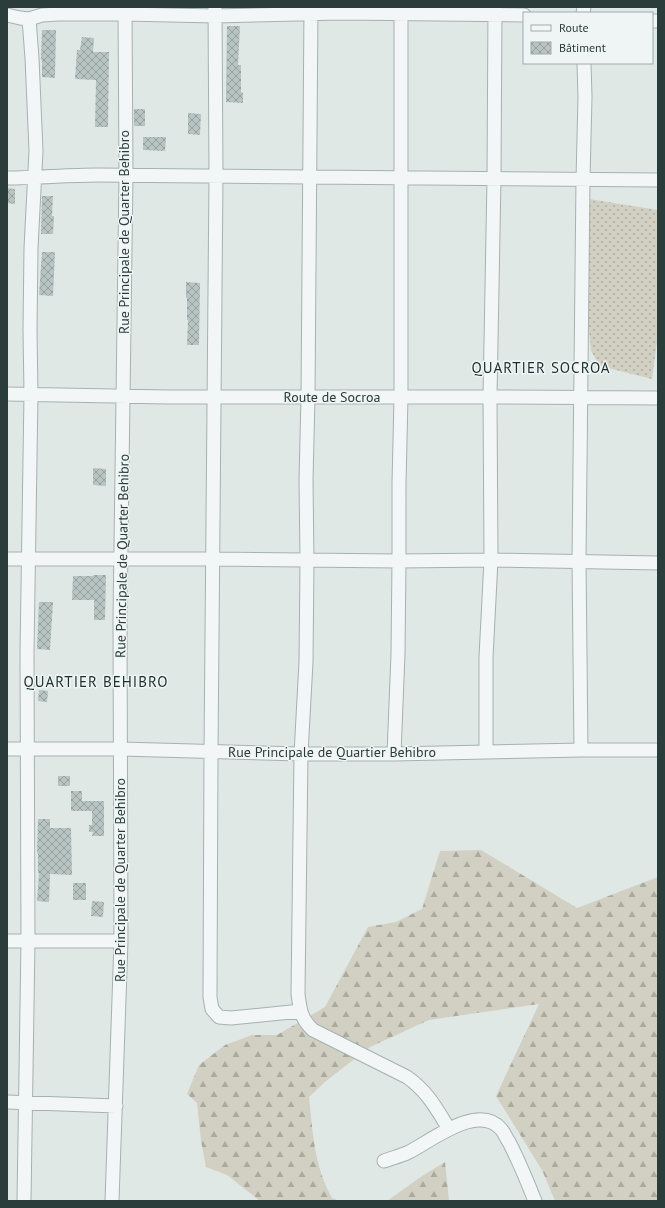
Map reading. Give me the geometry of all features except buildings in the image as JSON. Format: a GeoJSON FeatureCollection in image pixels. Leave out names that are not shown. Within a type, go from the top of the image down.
{"type":"FeatureCollection","features":[{"type":"Feature","properties":{"kind":"street"},"geometry":{"type":"LineString","coordinates":[[7,15],[28,19],[59,14],[125,10],[495,10],[523,15]]}},
{"type":"Feature","properties":{"kind":"street","name":"Rue Principale de Quarter Behibro"},"geometry":{"type":"LineString","coordinates":[[112,1201],[121,941],[120,560],[124,396],[126,176],[125,10]]}},
{"type":"Feature","properties":{"kind":"street"},"geometry":{"type":"LineString","coordinates":[[311,10],[306,480],[306,662],[301,754],[298,994],[301,1012],[306,1024],[313,1030],[406,1077],[419,1086],[427,1095],[449,1129]]}},
{"type":"Feature","properties":{"kind":"street"},"geometry":{"type":"LineString","coordinates":[[394,754],[399,561],[401,398],[401,10]]}},
{"type":"Feature","properties":{"kind":"street"},"geometry":{"type":"LineString","coordinates":[[486,752],[486,657],[491,560],[490,397],[495,10]]}},
{"type":"Feature","properties":{"kind":"street"},"geometry":{"type":"LineString","coordinates":[[215,11],[215,398],[209,952],[212,1009],[219,1017],[231,1018],[301,1012]]}},
{"type":"Feature","properties":{"kind":"street"},"geometry":{"type":"LineString","coordinates":[[24,1201],[24,1103],[28,941],[27,559],[31,394],[30,323],[36,131],[32,58],[28,19]]}},
{"type":"Feature","properties":{"kind":"street"},"geometry":{"type":"LineString","coordinates":[[581,750],[579,562],[585,97],[584,64]]}},
{"type":"Feature","properties":{"kind":"street"},"geometry":{"type":"LineString","coordinates":[[7,178],[63,176],[216,176],[658,180]]}},
{"type":"Feature","properties":{"kind":"street","name":"Route de Socroa"},"geometry":{"type":"LineString","coordinates":[[7,394],[215,398],[658,398]]}},
{"type":"Feature","properties":{"kind":"street"},"geometry":{"type":"LineString","coordinates":[[7,559],[213,559],[307,561],[491,560],[658,563]]}},
{"type":"Feature","properties":{"kind":"street","name":"Rue Principale de Quartier Behibro"},"geometry":{"type":"LineString","coordinates":[[7,749],[121,749],[301,754],[658,750]]}},
{"type":"Feature","properties":{"kind":"street"},"geometry":{"type":"LineString","coordinates":[[7,941],[121,941]]}},
{"type":"Feature","properties":{"kind":"street"},"geometry":{"type":"LineString","coordinates":[[7,1102],[116,1106]]}},
{"type":"Feature","properties":{"kind":"street"},"geometry":{"type":"LineString","coordinates":[[384,1161],[407,1153],[449,1129],[472,1120],[483,1119],[493,1122],[501,1129],[518,1158],[535,1201]]}},
{"type":"Feature","properties":{"kind":"green space"},"geometry":{"type":"Polygon","coordinates":[[[589,199],[658,210],[657,342],[652,379],[600,366],[591,351],[586,292],[589,199]]]}},
{"type":"Feature","properties":{"kind":"green space"},"geometry":{"type":"Polygon","coordinates":[[[481,850],[577,908],[658,877],[658,1201],[555,1201],[542,1170],[496,1096],[539,1004],[429,1020],[370,1047],[326,1081],[309,1097],[315,1149],[321,1174],[332,1198],[340,1201],[260,1201],[227,1175],[206,1167],[201,1141],[197,1103],[187,1094],[199,1065],[225,1045],[252,1035],[277,1035],[325,1007],[368,927],[396,922],[422,909],[440,851],[481,850]]]}},
{"type":"Feature","properties":{"kind":"green space"},"geometry":{"type":"Polygon","coordinates":[[[445,1162],[449,1201],[387,1201],[422,1176],[445,1162]]]}},
{"type":"Feature","properties":{"kind":"district","name":"QUARTIER SOCROA"},"geometry":{"type":"Point","coordinates":[541,368]}},
{"type":"Feature","properties":{"kind":"district","name":"QUARTIER BEHIBRO"},"geometry":{"type":"Point","coordinates":[96,682]}}]}
